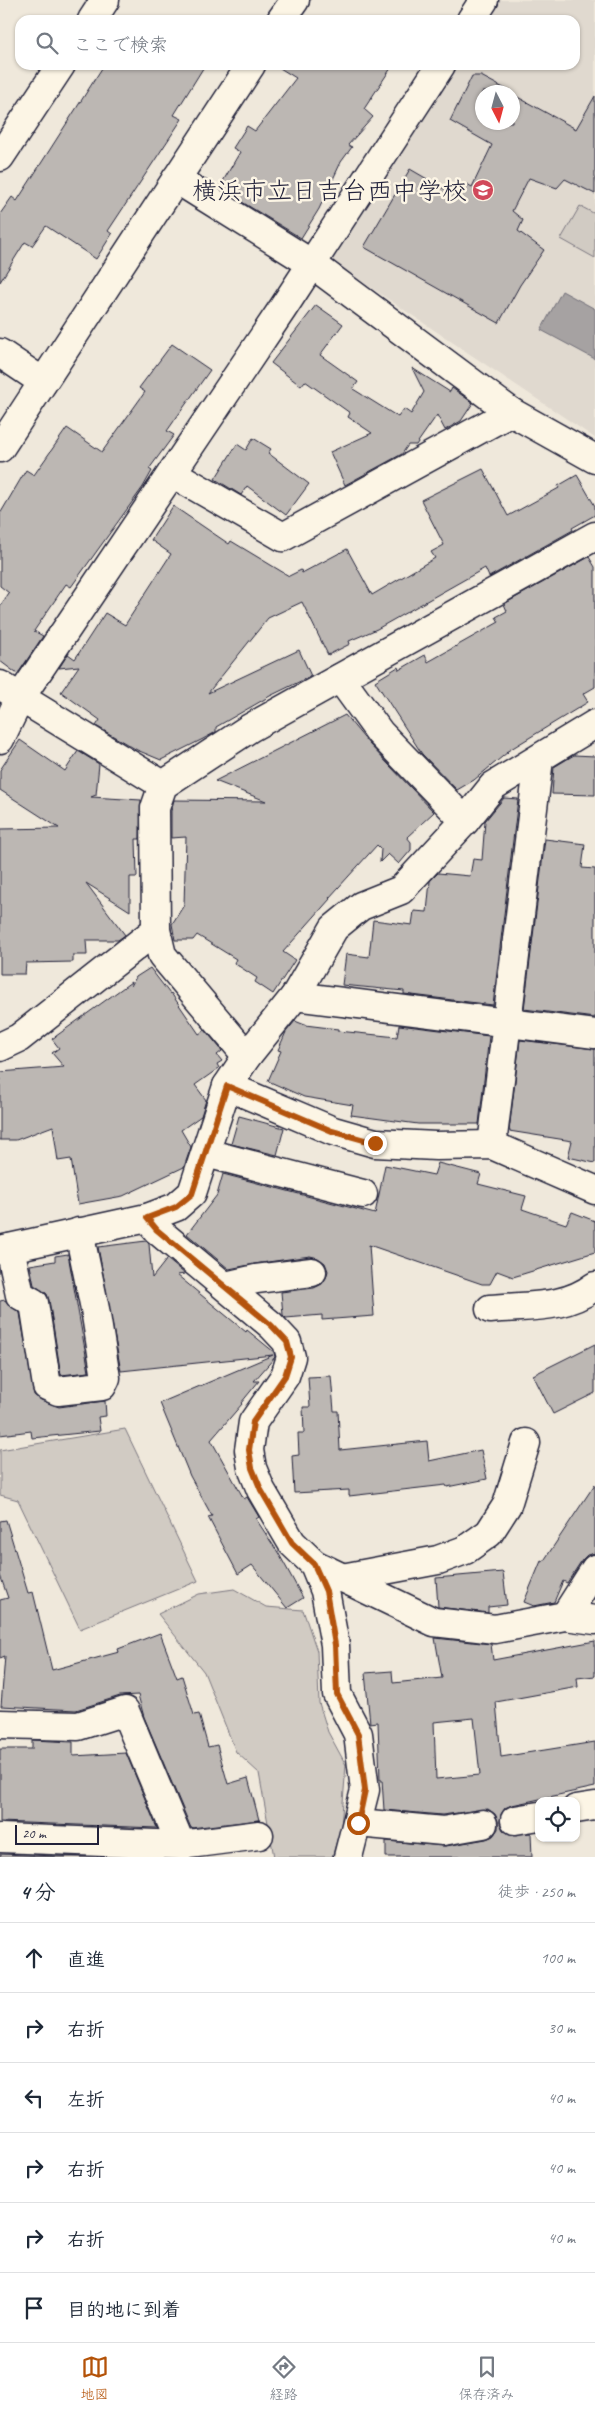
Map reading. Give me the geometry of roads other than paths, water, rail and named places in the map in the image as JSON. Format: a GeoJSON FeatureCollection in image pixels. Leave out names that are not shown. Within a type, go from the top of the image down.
{"type":"FeatureCollection","features":[{"type":"Feature","properties":{"kind":"street"},"geometry":{"type":"LineString","coordinates":[[95,15],[105,0]]}},
{"type":"Feature","properties":{"kind":"street"},"geometry":{"type":"LineString","coordinates":[[284,15],[294,0]]}},
{"type":"Feature","properties":{"kind":"street"},"geometry":{"type":"LineString","coordinates":[[474,15],[484,0]]}},
{"type":"Feature","properties":{"kind":"street"},"geometry":{"type":"LineString","coordinates":[[0,157],[59,70]]}},
{"type":"Feature","properties":{"kind":"street"},"geometry":{"type":"LineString","coordinates":[[0,448],[248,70]]}},
{"type":"Feature","properties":{"kind":"street"},"geometry":{"type":"LineString","coordinates":[[0,739],[10,691],[172,473],[439,70]]}},
{"type":"Feature","properties":{"kind":"street"},"geometry":{"type":"LineString","coordinates":[[176,179],[312,264],[511,412],[595,459]]}},
{"type":"Feature","properties":{"kind":"street"},"geometry":{"type":"LineString","coordinates":[[0,353],[43,382]]}},
{"type":"Feature","properties":{"kind":"street"},"geometry":{"type":"LineString","coordinates":[[172,473],[283,537],[511,412]]}},
{"type":"Feature","properties":{"kind":"street"},"geometry":{"type":"LineString","coordinates":[[247,1056],[162,956],[156,930],[156,808],[163,785],[250,728],[595,536]]}},
{"type":"Feature","properties":{"kind":"street"},"geometry":{"type":"LineString","coordinates":[[340,678],[380,733],[465,821]]}},
{"type":"Feature","properties":{"kind":"street"},"geometry":{"type":"LineString","coordinates":[[10,691],[163,785]]}},
{"type":"Feature","properties":{"kind":"street"},"geometry":{"type":"LineString","coordinates":[[79,1232],[95,1309],[106,1378],[102,1386],[58,1391],[47,1386],[34,1303],[20,1295],[5,1249],[79,1232],[147,1218],[176,1207],[192,1194],[227,1086],[247,1056],[295,996],[334,928],[361,906],[401,890],[465,821],[493,786],[595,724]]}},
{"type":"Feature","properties":{"kind":"street"},"geometry":{"type":"LineString","coordinates":[[492,1145],[540,759]]}},
{"type":"Feature","properties":{"kind":"street"},"geometry":{"type":"LineString","coordinates":[[0,1047],[20,1038],[156,930]]}},
{"type":"Feature","properties":{"kind":"street"},"geometry":{"type":"LineString","coordinates":[[295,996],[595,1034]]}},
{"type":"Feature","properties":{"kind":"street"},"geometry":{"type":"LineString","coordinates":[[227,1086],[332,1131],[375,1143],[436,1146],[492,1145],[595,1190]]}},
{"type":"Feature","properties":{"kind":"street"},"geometry":{"type":"LineString","coordinates":[[206,1153],[364,1194]]}},
{"type":"Feature","properties":{"kind":"street"},"geometry":{"type":"LineString","coordinates":[[147,1218],[157,1230],[226,1286],[271,1325],[287,1342],[291,1357],[285,1376],[253,1422],[249,1450],[252,1468],[261,1490],[292,1543],[314,1564],[434,1622],[495,1629],[565,1616],[595,1620]]}},
{"type":"Feature","properties":{"kind":"street"},"geometry":{"type":"LineString","coordinates":[[226,1286],[256,1279],[312,1272]]}},
{"type":"Feature","properties":{"kind":"street"},"geometry":{"type":"LineString","coordinates":[[490,1309],[551,1306],[585,1294],[595,1286]]}},
{"type":"Feature","properties":{"kind":"street"},"geometry":{"type":"LineString","coordinates":[[342,1578],[438,1560],[465,1550],[490,1533],[507,1505],[526,1443]]}},
{"type":"Feature","properties":{"kind":"street"},"geometry":{"type":"LineString","coordinates":[[314,1564],[326,1591],[335,1645],[337,1694],[358,1734],[365,1790],[348,1857]]}},
{"type":"Feature","properties":{"kind":"street"},"geometry":{"type":"LineString","coordinates":[[565,1616],[595,1569]]}},
{"type":"Feature","properties":{"kind":"street"},"geometry":{"type":"LineString","coordinates":[[0,1724],[78,1726],[125,1711],[181,1845]]}},
{"type":"Feature","properties":{"kind":"street"},"geometry":{"type":"LineString","coordinates":[[580,1808],[595,1806]]}},
{"type":"Feature","properties":{"kind":"street"},"geometry":{"type":"LineString","coordinates":[[358,1823],[443,1831],[483,1824]]}},
{"type":"Feature","properties":{"kind":"street"},"geometry":{"type":"LineString","coordinates":[[13,1845],[181,1845],[259,1834]]}},
{"type":"Feature","properties":{"kind":"place","name":"横浜市立日吉台西中学校"},"geometry":{"type":"Point","coordinates":[483,190]}}]}
